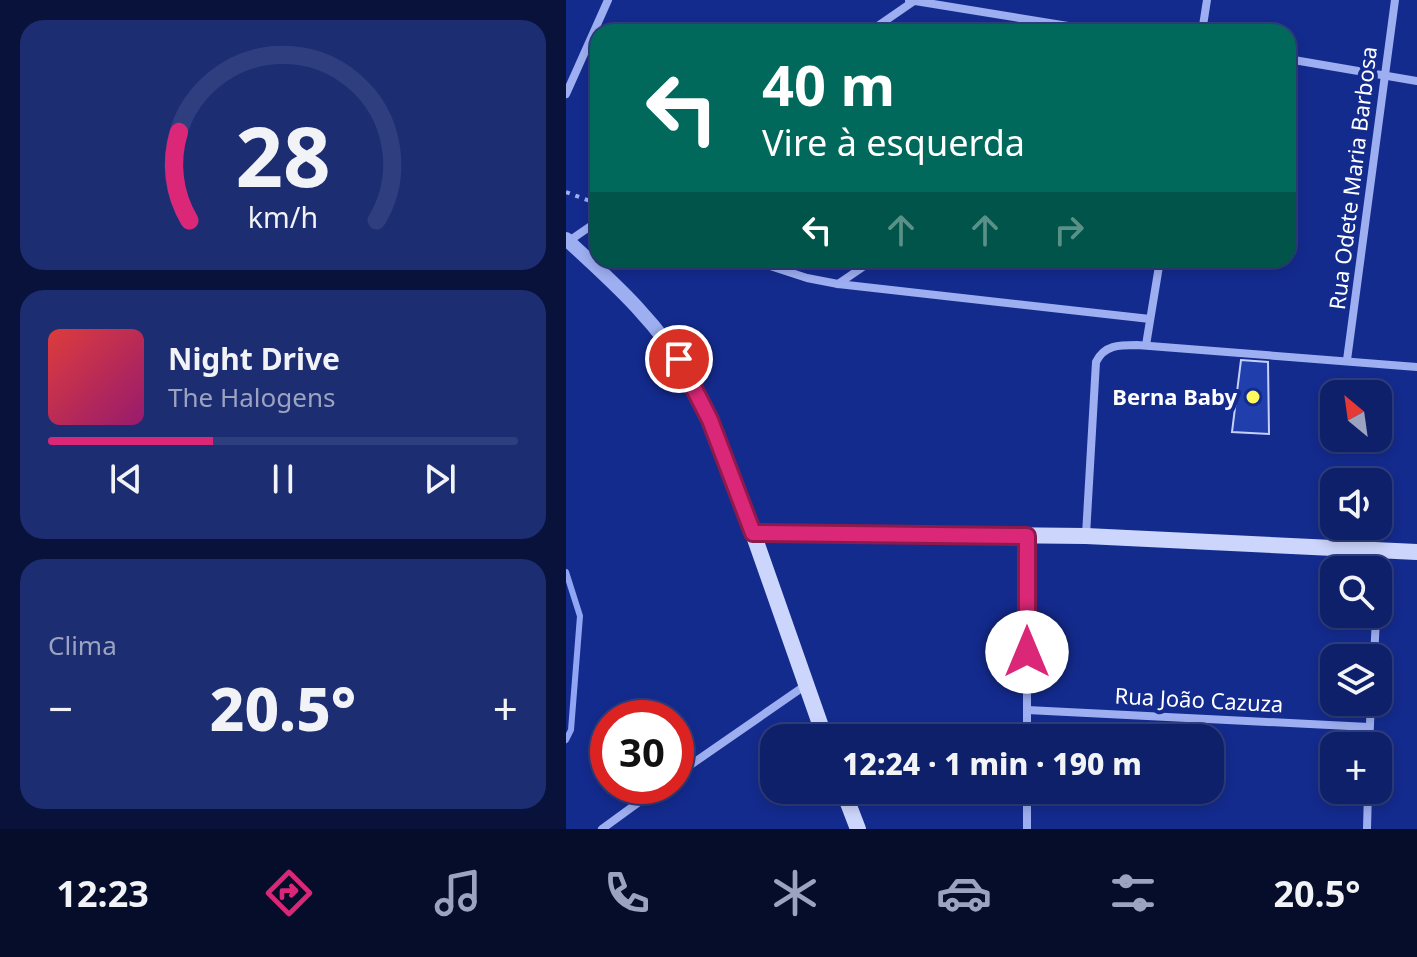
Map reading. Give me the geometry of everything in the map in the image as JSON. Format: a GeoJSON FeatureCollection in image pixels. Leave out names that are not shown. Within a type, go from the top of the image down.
{"type":"FeatureCollection","features":[{"type":"Feature","properties":{"kind":"main road"},"geometry":{"type":"LineString","coordinates":[[820,724],[753,533],[1086,536],[1417,552]]}},
{"type":"Feature","properties":{"kind":"main road"},"geometry":{"type":"LineString","coordinates":[[848,804],[858,829]]}},
{"type":"Feature","properties":{"kind":"street"},"geometry":{"type":"LineString","coordinates":[[597,24],[608,0]]}},
{"type":"Feature","properties":{"kind":"street"},"geometry":{"type":"LineString","coordinates":[[880,24],[912,0],[1057,24]]}},
{"type":"Feature","properties":{"kind":"street"},"geometry":{"type":"LineString","coordinates":[[1203,24],[1207,0]]}},
{"type":"Feature","properties":{"kind":"street","name":"Rua Odete Maria Barbosa"},"geometry":{"type":"LineString","coordinates":[[1347,360],[1395,0]]}},
{"type":"Feature","properties":{"kind":"street"},"geometry":{"type":"LineString","coordinates":[[566,94],[590,40]]}},
{"type":"Feature","properties":{"kind":"street"},"geometry":{"type":"LineString","coordinates":[[1296,60],[1417,81]]}},
{"type":"Feature","properties":{"kind":"street"},"geometry":{"type":"LineString","coordinates":[[590,226],[567,241],[590,262]]}},
{"type":"Feature","properties":{"kind":"street"},"geometry":{"type":"LineString","coordinates":[[597,268],[623,291],[664,337],[679,359],[710,420],[753,533]]}},
{"type":"Feature","properties":{"kind":"street"},"geometry":{"type":"LineString","coordinates":[[775,268],[838,284],[1150,319]]}},
{"type":"Feature","properties":{"kind":"street"},"geometry":{"type":"LineString","coordinates":[[838,284],[861,268]]}},
{"type":"Feature","properties":{"kind":"street"},"geometry":{"type":"LineString","coordinates":[[1146,345],[1159,268]]}},
{"type":"Feature","properties":{"kind":"street"},"geometry":{"type":"LineString","coordinates":[[1086,536],[1096,362],[1100,353],[1122,345],[1146,345],[1417,367]]}},
{"type":"Feature","properties":{"kind":"street"},"geometry":{"type":"LineString","coordinates":[[1027,536],[1027,724]]}},
{"type":"Feature","properties":{"kind":"street"},"geometry":{"type":"LineString","coordinates":[[694,763],[806,685]]}},
{"type":"Feature","properties":{"kind":"street","name":"Rua João Cazuza"},"geometry":{"type":"LineString","coordinates":[[1027,710],[1369,727]]}},
{"type":"Feature","properties":{"kind":"street"},"geometry":{"type":"LineString","coordinates":[[1369,732],[1370,716]]}},
{"type":"Feature","properties":{"kind":"street"},"geometry":{"type":"LineString","coordinates":[[602,829],[636,804]]}},
{"type":"Feature","properties":{"kind":"street"},"geometry":{"type":"LineString","coordinates":[[1027,804],[1027,829]]}},
{"type":"Feature","properties":{"kind":"street"},"geometry":{"type":"LineString","coordinates":[[1367,829],[1368,804]]}},
{"type":"Feature","properties":{"kind":"path"},"geometry":{"type":"LineString","coordinates":[[566,192],[590,201]]}},
{"type":"Feature","properties":{"kind":"building","name":"Berna Baby"},"geometry":{"type":"Polygon","coordinates":[[[1241,360],[1268,362],[1269,434],[1232,432],[1241,360]]]}},
{"type":"Feature","properties":{"kind":"waterway"},"geometry":{"type":"LineString","coordinates":[[566,572],[580,616],[571,730],[566,740]]}},
{"type":"Feature","properties":{"kind":"place","name":"Berna Baby"},"geometry":{"type":"Point","coordinates":[1253,397]}},
{"type":"Feature","properties":{"kind":"route"},"geometry":{"type":"LineString","coordinates":[[679,359],[710,420],[753,533],[1027,536],[1027,652]]}}]}
